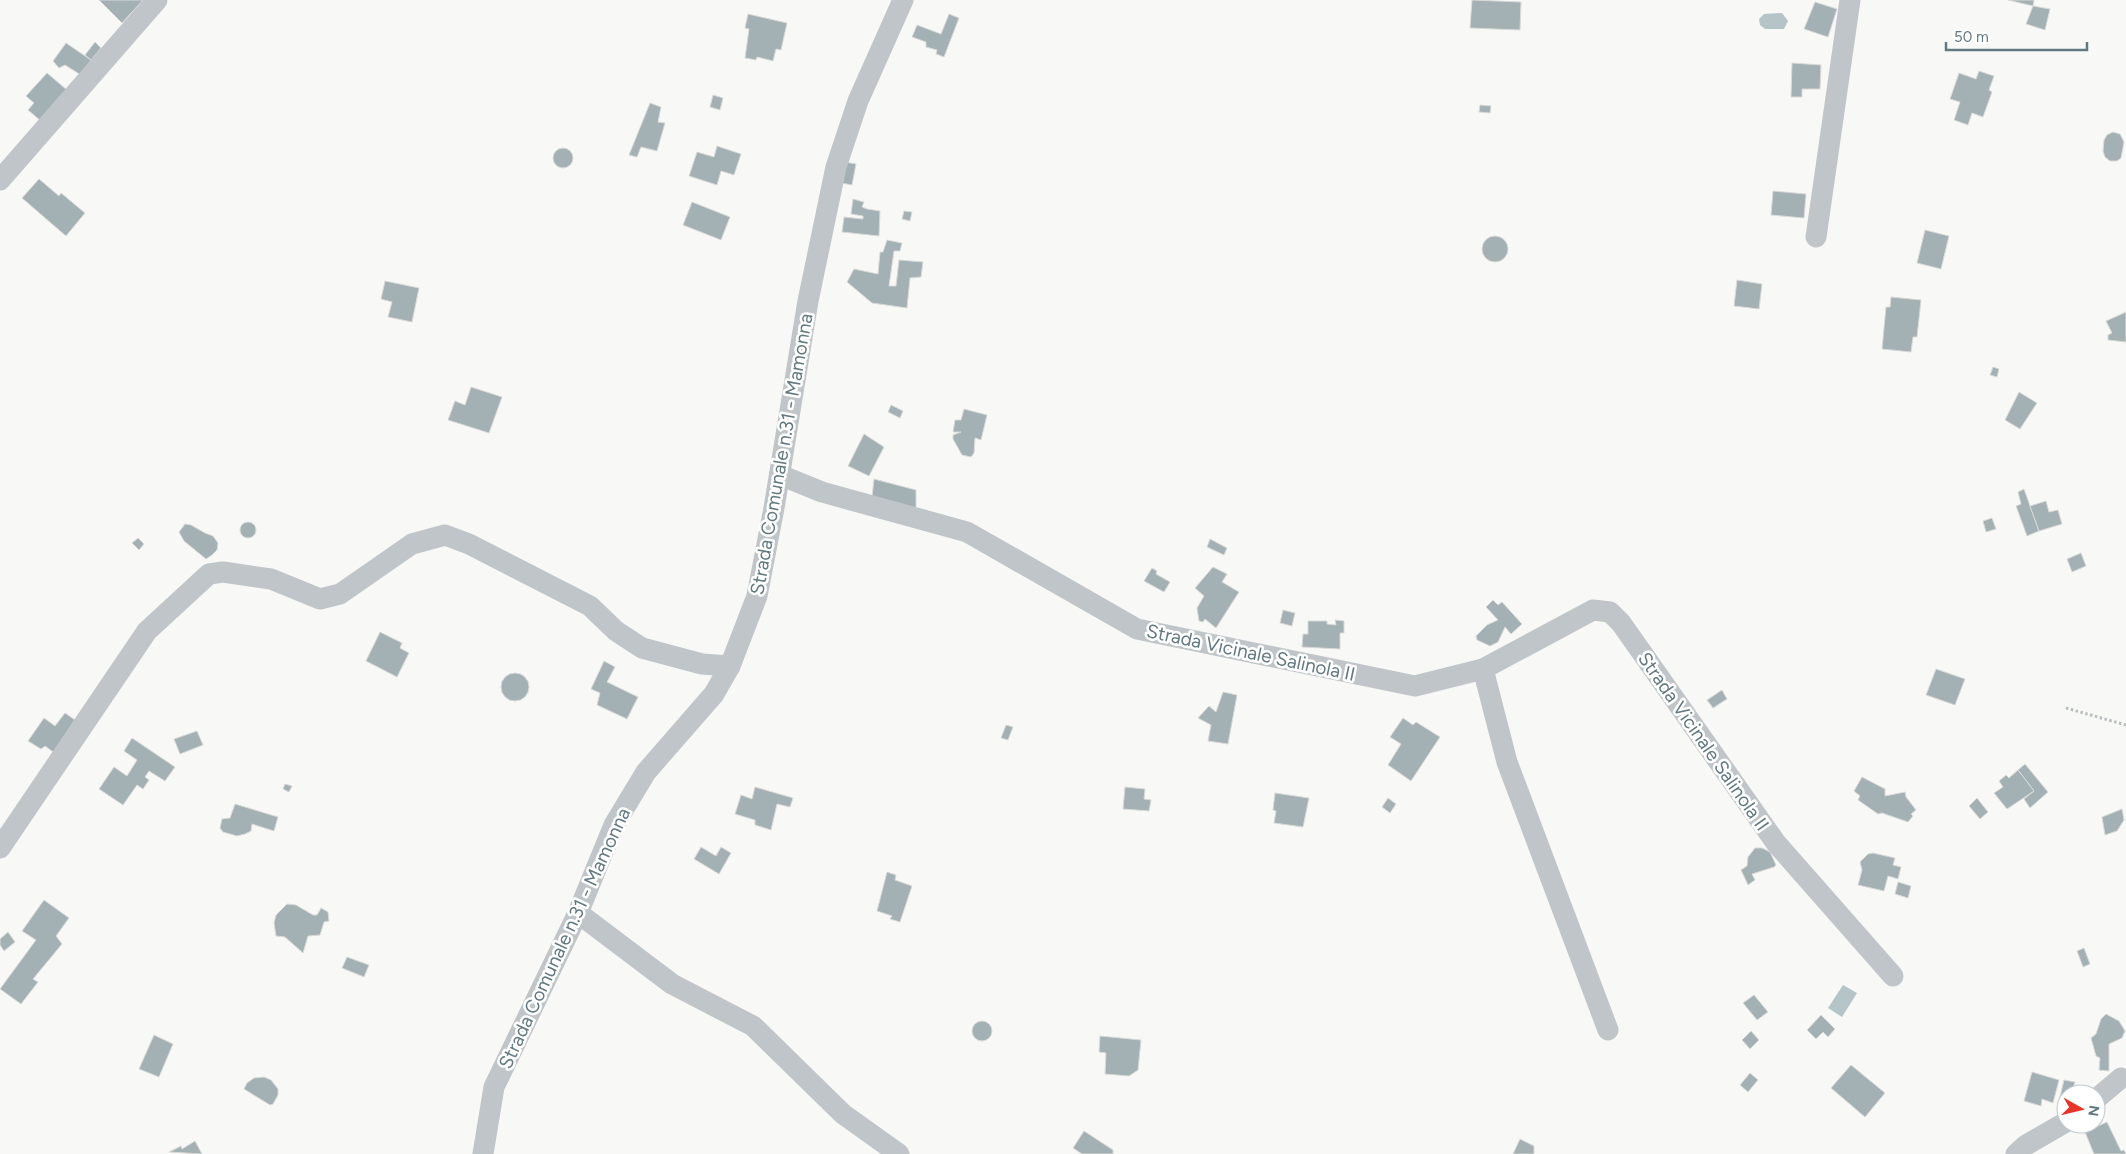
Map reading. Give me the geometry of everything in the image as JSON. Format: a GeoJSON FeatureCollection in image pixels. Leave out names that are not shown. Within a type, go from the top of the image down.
{"type":"FeatureCollection","features":[{"type":"Feature","properties":{"kind":"street"},"geometry":{"type":"LineString","coordinates":[[0,180],[157,0]]}},
{"type":"Feature","properties":{"kind":"street","name":"Strada Comunale n.31 - Mamonna"},"geometry":{"type":"LineString","coordinates":[[483,1154],[494,1087],[578,913],[614,825],[646,772],[714,694],[730,666],[757,596],[780,476],[808,301],[836,167],[858,101],[903,0]]}},
{"type":"Feature","properties":{"kind":"street"},"geometry":{"type":"LineString","coordinates":[[1816,237],[1850,0]]}},
{"type":"Feature","properties":{"kind":"street","name":"Strada Vicinale Salinola II"},"geometry":{"type":"LineString","coordinates":[[780,476],[822,492],[967,532],[1137,629],[1415,686],[1483,669],[1593,610],[1610,612],[1621,623],[1776,843],[1893,976]]}},
{"type":"Feature","properties":{"kind":"street"},"geometry":{"type":"LineString","coordinates":[[0,848],[147,631],[209,574],[223,572],[271,579],[320,599],[340,594],[412,544],[445,535],[470,544],[590,606],[616,630],[642,648],[702,664],[730,666]]}},
{"type":"Feature","properties":{"kind":"street"},"geometry":{"type":"LineString","coordinates":[[1483,669],[1507,762],[1608,1030]]}},
{"type":"Feature","properties":{"kind":"street"},"geometry":{"type":"LineString","coordinates":[[578,913],[672,984],[753,1026],[842,1114],[899,1154]]}},
{"type":"Feature","properties":{"kind":"street"},"geometry":{"type":"LineString","coordinates":[[2106,1091],[2121,1078]]}},
{"type":"Feature","properties":{"kind":"street"},"geometry":{"type":"LineString","coordinates":[[2021,1150],[2056,1128]]}},
{"type":"Feature","properties":{"kind":"path"},"geometry":{"type":"LineString","coordinates":[[2066,708],[2126,725]]}},
{"type":"Feature","properties":{"kind":"shaded area"},"geometry":{"type":"Polygon","coordinates":[[[1782,13],[1788,21],[1784,29],[1765,29],[1760,25],[1759,19],[1764,14],[1782,13]]]}},
{"type":"Feature","properties":{"kind":"shaded area"},"geometry":{"type":"Polygon","coordinates":[[[1843,985],[1857,993],[1842,1017],[1828,1008],[1843,985]]]}},
{"type":"Feature","properties":{"kind":"building"},"geometry":{"type":"Polygon","coordinates":[[[99,0],[143,0],[122,23],[99,0]]]}},
{"type":"Feature","properties":{"kind":"building"},"geometry":{"type":"Polygon","coordinates":[[[1472,0],[1521,2],[1520,30],[1470,28],[1472,0]]]}},
{"type":"Feature","properties":{"kind":"building"},"geometry":{"type":"Polygon","coordinates":[[[2008,0],[2034,0],[2033,6],[2008,0]]]}},
{"type":"Feature","properties":{"kind":"building"},"geometry":{"type":"Polygon","coordinates":[[[1815,2],[1837,9],[1828,37],[1804,29],[1815,2]]]}},
{"type":"Feature","properties":{"kind":"building"},"geometry":{"type":"Polygon","coordinates":[[[2033,6],[2050,9],[2045,30],[2026,24],[2033,6]]]}},
{"type":"Feature","properties":{"kind":"building"},"geometry":{"type":"Polygon","coordinates":[[[748,14],[787,23],[781,50],[776,49],[773,61],[757,57],[756,60],[745,58],[749,29],[745,28],[748,14]]]}},
{"type":"Feature","properties":{"kind":"building"},"geometry":{"type":"Polygon","coordinates":[[[949,14],[959,18],[944,57],[936,54],[937,50],[926,47],[926,42],[912,37],[917,25],[941,34],[949,14]]]}},
{"type":"Feature","properties":{"kind":"building"},"geometry":{"type":"Polygon","coordinates":[[[95,42],[101,48],[91,60],[85,55],[95,42]]]}},
{"type":"Feature","properties":{"kind":"building"},"geometry":{"type":"Polygon","coordinates":[[[66,43],[91,60],[81,75],[65,65],[59,68],[53,61],[66,43]]]}},
{"type":"Feature","properties":{"kind":"building"},"geometry":{"type":"Polygon","coordinates":[[[1792,63],[1821,65],[1820,89],[1802,89],[1802,97],[1791,97],[1792,63]]]}},
{"type":"Feature","properties":{"kind":"building"},"geometry":{"type":"Polygon","coordinates":[[[1979,71],[1994,76],[1989,90],[1992,92],[1983,117],[1972,113],[1968,125],[1954,120],[1960,102],[1950,99],[1959,73],[1976,79],[1979,71]]]}},
{"type":"Feature","properties":{"kind":"building"},"geometry":{"type":"Polygon","coordinates":[[[47,73],[67,90],[41,121],[28,110],[34,103],[26,96],[47,73]]]}},
{"type":"Feature","properties":{"kind":"building"},"geometry":{"type":"Polygon","coordinates":[[[713,95],[723,98],[720,110],[710,107],[713,95]]]}},
{"type":"Feature","properties":{"kind":"building"},"geometry":{"type":"Polygon","coordinates":[[[650,103],[661,107],[658,122],[665,123],[657,151],[641,147],[637,157],[629,155],[650,103]]]}},
{"type":"Feature","properties":{"kind":"building"},"geometry":{"type":"Polygon","coordinates":[[[1480,105],[1491,106],[1490,113],[1479,112],[1480,105]]]}},
{"type":"Feature","properties":{"kind":"building"},"geometry":{"type":"Polygon","coordinates":[[[2113,132],[2120,134],[2124,142],[2121,158],[2117,161],[2110,161],[2105,157],[2103,151],[2104,140],[2107,135],[2113,132]]]}},
{"type":"Feature","properties":{"kind":"building"},"geometry":{"type":"Polygon","coordinates":[[[717,146],[741,154],[734,175],[721,171],[717,185],[689,176],[697,152],[714,157],[717,146]]]}},
{"type":"Feature","properties":{"kind":"building"},"geometry":{"type":"Polygon","coordinates":[[[563,148],[570,151],[573,158],[570,165],[563,168],[556,165],[553,158],[556,151],[563,148]]]}},
{"type":"Feature","properties":{"kind":"building"},"geometry":{"type":"Polygon","coordinates":[[[845,162],[856,164],[852,185],[841,183],[845,162]]]}},
{"type":"Feature","properties":{"kind":"building"},"geometry":{"type":"Polygon","coordinates":[[[39,179],[59,196],[61,193],[85,213],[66,236],[22,198],[39,179]]]}},
{"type":"Feature","properties":{"kind":"building"},"geometry":{"type":"Polygon","coordinates":[[[1773,191],[1806,194],[1804,218],[1771,215],[1773,191]]]}},
{"type":"Feature","properties":{"kind":"building"},"geometry":{"type":"Polygon","coordinates":[[[853,199],[864,202],[862,207],[880,211],[879,236],[842,232],[844,217],[863,219],[863,216],[851,214],[853,199]]]}},
{"type":"Feature","properties":{"kind":"building"},"geometry":{"type":"Polygon","coordinates":[[[692,202],[730,217],[721,240],[683,225],[692,202]]]}},
{"type":"Feature","properties":{"kind":"building"},"geometry":{"type":"Polygon","coordinates":[[[904,211],[912,212],[910,221],[902,219],[904,211]]]}},
{"type":"Feature","properties":{"kind":"building"},"geometry":{"type":"Polygon","coordinates":[[[1925,230],[1949,236],[1941,269],[1917,263],[1925,230]]]}},
{"type":"Feature","properties":{"kind":"building"},"geometry":{"type":"Polygon","coordinates":[[[1495,236],[1504,240],[1508,249],[1504,258],[1495,262],[1486,258],[1482,249],[1486,240],[1495,236]]]}},
{"type":"Feature","properties":{"kind":"building"},"geometry":{"type":"Polygon","coordinates":[[[887,240],[902,243],[900,251],[894,251],[889,286],[896,286],[899,260],[923,262],[921,277],[910,278],[907,308],[872,303],[847,282],[854,269],[878,274],[880,252],[883,252],[887,240]]]}},
{"type":"Feature","properties":{"kind":"building"},"geometry":{"type":"Polygon","coordinates":[[[1737,280],[1762,284],[1759,309],[1734,306],[1737,280]]]}},
{"type":"Feature","properties":{"kind":"building"},"geometry":{"type":"Polygon","coordinates":[[[385,281],[419,288],[412,322],[388,317],[392,302],[381,299],[385,281]]]}},
{"type":"Feature","properties":{"kind":"building"},"geometry":{"type":"Polygon","coordinates":[[[1891,297],[1921,300],[1917,337],[1913,337],[1911,352],[1882,349],[1886,307],[1890,307],[1891,297]]]}},
{"type":"Feature","properties":{"kind":"building"},"geometry":{"type":"Polygon","coordinates":[[[2126,312],[2126,342],[2108,340],[2108,335],[2112,333],[2106,321],[2126,312]]]}},
{"type":"Feature","properties":{"kind":"building"},"geometry":{"type":"Polygon","coordinates":[[[1993,367],[1999,369],[1997,377],[1990,375],[1993,367]]]}},
{"type":"Feature","properties":{"kind":"building"},"geometry":{"type":"Polygon","coordinates":[[[471,387],[502,397],[489,433],[448,420],[455,401],[465,405],[471,387]]]}},
{"type":"Feature","properties":{"kind":"building"},"geometry":{"type":"Polygon","coordinates":[[[2019,392],[2037,403],[2020,429],[2005,420],[2019,392]]]}},
{"type":"Feature","properties":{"kind":"building"},"geometry":{"type":"Polygon","coordinates":[[[891,405],[903,411],[900,418],[888,412],[891,405]]]}},
{"type":"Feature","properties":{"kind":"building"},"geometry":{"type":"Polygon","coordinates":[[[964,409],[987,415],[981,440],[975,438],[974,453],[971,457],[962,455],[953,439],[953,435],[961,432],[953,432],[955,420],[961,420],[964,409]]]}},
{"type":"Feature","properties":{"kind":"building"},"geometry":{"type":"Polygon","coordinates":[[[864,434],[884,447],[869,476],[848,466],[864,434]]]}},
{"type":"Feature","properties":{"kind":"building"},"geometry":{"type":"Polygon","coordinates":[[[874,479],[916,490],[916,509],[872,497],[874,479]]]}},
{"type":"Feature","properties":{"kind":"building"},"geometry":{"type":"Polygon","coordinates":[[[2024,489],[2039,531],[2027,536],[2016,506],[2021,504],[2018,492],[2024,489]]]}},
{"type":"Feature","properties":{"kind":"building"},"geometry":{"type":"Polygon","coordinates":[[[2046,501],[2049,512],[2058,510],[2062,524],[2039,531],[2030,506],[2046,501]]]}},
{"type":"Feature","properties":{"kind":"building"},"geometry":{"type":"Polygon","coordinates":[[[1992,518],[1996,529],[1986,532],[1983,521],[1992,518]]]}},
{"type":"Feature","properties":{"kind":"building"},"geometry":{"type":"Polygon","coordinates":[[[248,522],[256,530],[248,538],[240,530],[248,522]]]}},
{"type":"Feature","properties":{"kind":"building"},"geometry":{"type":"Polygon","coordinates":[[[185,524],[213,536],[218,543],[217,550],[206,559],[184,541],[179,532],[185,524]]]}},
{"type":"Feature","properties":{"kind":"building"},"geometry":{"type":"Polygon","coordinates":[[[138,538],[144,544],[139,550],[132,543],[138,538]]]}},
{"type":"Feature","properties":{"kind":"building"},"geometry":{"type":"Polygon","coordinates":[[[1210,539],[1227,548],[1224,555],[1207,547],[1210,539]]]}},
{"type":"Feature","properties":{"kind":"building"},"geometry":{"type":"Polygon","coordinates":[[[2081,553],[2086,566],[2072,572],[2067,559],[2081,553]]]}},
{"type":"Feature","properties":{"kind":"building"},"geometry":{"type":"Polygon","coordinates":[[[1213,567],[1227,574],[1222,582],[1239,592],[1216,628],[1205,619],[1203,622],[1199,621],[1197,608],[1204,596],[1195,588],[1213,567]]]}},
{"type":"Feature","properties":{"kind":"building"},"geometry":{"type":"Polygon","coordinates":[[[1152,568],[1157,571],[1156,574],[1170,582],[1164,592],[1144,581],[1152,568]]]}},
{"type":"Feature","properties":{"kind":"building"},"geometry":{"type":"Polygon","coordinates":[[[1493,600],[1498,605],[1502,602],[1522,624],[1511,634],[1505,627],[1498,642],[1490,646],[1477,640],[1476,636],[1487,625],[1498,620],[1486,607],[1493,600]]]}},
{"type":"Feature","properties":{"kind":"building"},"geometry":{"type":"Polygon","coordinates":[[[1283,610],[1295,613],[1292,626],[1280,623],[1283,610]]]}},
{"type":"Feature","properties":{"kind":"building"},"geometry":{"type":"Polygon","coordinates":[[[1335,620],[1344,621],[1344,633],[1340,633],[1340,649],[1302,647],[1303,634],[1308,634],[1308,621],[1327,621],[1327,624],[1336,625],[1335,620]]]}},
{"type":"Feature","properties":{"kind":"building"},"geometry":{"type":"Polygon","coordinates":[[[380,632],[402,643],[400,648],[409,653],[397,677],[366,661],[380,632]]]}},
{"type":"Feature","properties":{"kind":"building"},"geometry":{"type":"Polygon","coordinates":[[[604,661],[615,667],[607,682],[638,697],[627,719],[597,705],[600,693],[591,689],[604,661]]]}},
{"type":"Feature","properties":{"kind":"building"},"geometry":{"type":"Polygon","coordinates":[[[1936,669],[1965,679],[1955,705],[1926,695],[1936,669]]]}},
{"type":"Feature","properties":{"kind":"building"},"geometry":{"type":"Polygon","coordinates":[[[515,673],[525,677],[529,687],[525,697],[515,701],[505,697],[501,687],[505,677],[515,673]]]}},
{"type":"Feature","properties":{"kind":"building"},"geometry":{"type":"Polygon","coordinates":[[[1722,690],[1727,699],[1713,708],[1707,700],[1722,690]]]}},
{"type":"Feature","properties":{"kind":"building"},"geometry":{"type":"Polygon","coordinates":[[[1223,692],[1237,695],[1228,744],[1208,741],[1211,725],[1198,718],[1209,706],[1216,712],[1223,692]]]}},
{"type":"Feature","properties":{"kind":"building"},"geometry":{"type":"Polygon","coordinates":[[[65,713],[78,722],[56,754],[45,746],[41,749],[28,741],[44,718],[55,726],[65,713]]]}},
{"type":"Feature","properties":{"kind":"building"},"geometry":{"type":"Polygon","coordinates":[[[1403,718],[1413,725],[1416,722],[1440,737],[1411,781],[1388,765],[1401,744],[1390,737],[1403,718]]]}},
{"type":"Feature","properties":{"kind":"building"},"geometry":{"type":"Polygon","coordinates":[[[1006,725],[1013,727],[1008,740],[1001,738],[1006,725]]]}},
{"type":"Feature","properties":{"kind":"building"},"geometry":{"type":"Polygon","coordinates":[[[197,731],[203,745],[180,754],[174,739],[197,731]]]}},
{"type":"Feature","properties":{"kind":"building"},"geometry":{"type":"Polygon","coordinates":[[[132,738],[175,767],[165,781],[149,771],[145,777],[149,780],[143,789],[137,785],[123,805],[99,789],[114,767],[127,776],[137,760],[124,751],[132,738]]]}},
{"type":"Feature","properties":{"kind":"building"},"geometry":{"type":"Polygon","coordinates":[[[2025,764],[2048,792],[2030,808],[2024,799],[2034,791],[2018,770],[2025,764]]]}},
{"type":"Feature","properties":{"kind":"building"},"geometry":{"type":"Polygon","coordinates":[[[2018,770],[2034,791],[2007,809],[1994,793],[2003,787],[1999,781],[2006,775],[2009,778],[2018,770]]]}},
{"type":"Feature","properties":{"kind":"building"},"geometry":{"type":"Polygon","coordinates":[[[1862,777],[1885,789],[1885,796],[1905,792],[1906,797],[1916,810],[1911,814],[1913,816],[1908,822],[1882,813],[1878,814],[1858,800],[1860,796],[1854,791],[1862,777]]]}},
{"type":"Feature","properties":{"kind":"building"},"geometry":{"type":"Polygon","coordinates":[[[285,784],[292,786],[289,792],[283,789],[285,784]]]}},
{"type":"Feature","properties":{"kind":"building"},"geometry":{"type":"Polygon","coordinates":[[[755,787],[793,798],[790,807],[777,804],[771,830],[755,825],[755,820],[735,814],[741,795],[752,799],[755,787]]]}},
{"type":"Feature","properties":{"kind":"building"},"geometry":{"type":"Polygon","coordinates":[[[1125,787],[1145,789],[1144,799],[1151,800],[1149,811],[1123,809],[1125,787]]]}},
{"type":"Feature","properties":{"kind":"building"},"geometry":{"type":"Polygon","coordinates":[[[1275,793],[1309,798],[1303,827],[1274,823],[1276,811],[1273,810],[1275,793]]]}},
{"type":"Feature","properties":{"kind":"building"},"geometry":{"type":"Polygon","coordinates":[[[1388,798],[1396,804],[1390,813],[1382,807],[1388,798]]]}},
{"type":"Feature","properties":{"kind":"building"},"geometry":{"type":"Polygon","coordinates":[[[1977,798],[1988,812],[1980,819],[1969,806],[1977,798]]]}},
{"type":"Feature","properties":{"kind":"building"},"geometry":{"type":"Polygon","coordinates":[[[235,804],[278,817],[274,831],[252,824],[251,831],[245,834],[237,836],[223,832],[220,828],[222,819],[230,818],[235,804]]]}},
{"type":"Feature","properties":{"kind":"building"},"geometry":{"type":"Polygon","coordinates":[[[2122,809],[2124,820],[2117,831],[2105,835],[2102,817],[2122,809]]]}},
{"type":"Feature","properties":{"kind":"building"},"geometry":{"type":"Polygon","coordinates":[[[701,847],[716,856],[721,847],[731,853],[719,874],[694,859],[701,847]]]}},
{"type":"Feature","properties":{"kind":"building"},"geometry":{"type":"Polygon","coordinates":[[[1755,848],[1762,848],[1770,852],[1776,865],[1752,874],[1755,880],[1748,885],[1741,870],[1747,866],[1748,857],[1755,848]]]}},
{"type":"Feature","properties":{"kind":"building"},"geometry":{"type":"Polygon","coordinates":[[[1873,853],[1895,858],[1893,865],[1901,867],[1898,879],[1888,876],[1884,891],[1858,885],[1862,870],[1860,862],[1868,854],[1873,853]]]}},
{"type":"Feature","properties":{"kind":"building"},"geometry":{"type":"Polygon","coordinates":[[[887,872],[896,875],[895,880],[912,886],[900,922],[890,919],[892,916],[877,911],[887,872]]]}},
{"type":"Feature","properties":{"kind":"building"},"geometry":{"type":"Polygon","coordinates":[[[1898,882],[1911,886],[1908,898],[1895,894],[1898,882]]]}},
{"type":"Feature","properties":{"kind":"building"},"geometry":{"type":"Polygon","coordinates":[[[44,900],[69,918],[56,936],[62,944],[33,979],[38,982],[21,1004],[0,989],[36,940],[22,931],[44,900]]]}},
{"type":"Feature","properties":{"kind":"building"},"geometry":{"type":"Polygon","coordinates":[[[287,904],[296,905],[313,915],[317,915],[321,908],[328,912],[329,921],[324,922],[320,935],[308,936],[303,953],[285,937],[276,936],[274,923],[276,915],[287,904]]]}},
{"type":"Feature","properties":{"kind":"building"},"geometry":{"type":"Polygon","coordinates":[[[8,932],[15,942],[4,951],[0,945],[0,939],[8,932]]]}},
{"type":"Feature","properties":{"kind":"building"},"geometry":{"type":"Polygon","coordinates":[[[2084,948],[2090,964],[2083,967],[2077,951],[2084,948]]]}},
{"type":"Feature","properties":{"kind":"building"},"geometry":{"type":"Polygon","coordinates":[[[347,957],[369,965],[364,977],[342,968],[347,957]]]}},
{"type":"Feature","properties":{"kind":"building"},"geometry":{"type":"Polygon","coordinates":[[[1754,995],[1768,1012],[1757,1020],[1743,1003],[1754,995]]]}},
{"type":"Feature","properties":{"kind":"building"},"geometry":{"type":"Polygon","coordinates":[[[2106,1014],[2119,1021],[2125,1031],[2122,1038],[2109,1044],[2109,1071],[2099,1070],[2100,1058],[2096,1056],[2091,1038],[2096,1034],[2101,1019],[2106,1014]]]}},
{"type":"Feature","properties":{"kind":"building"},"geometry":{"type":"Polygon","coordinates":[[[1821,1015],[1835,1029],[1828,1037],[1823,1032],[1816,1039],[1807,1030],[1821,1015]]]}},
{"type":"Feature","properties":{"kind":"building"},"geometry":{"type":"Polygon","coordinates":[[[982,1021],[989,1024],[992,1031],[989,1038],[982,1041],[975,1038],[972,1031],[975,1024],[982,1021]]]}},
{"type":"Feature","properties":{"kind":"building"},"geometry":{"type":"Polygon","coordinates":[[[1751,1031],[1759,1040],[1750,1049],[1742,1040],[1751,1031]]]}},
{"type":"Feature","properties":{"kind":"building"},"geometry":{"type":"Polygon","coordinates":[[[154,1035],[173,1044],[159,1077],[139,1069],[154,1035]]]}},
{"type":"Feature","properties":{"kind":"building"},"geometry":{"type":"Polygon","coordinates":[[[1100,1036],[1141,1040],[1138,1070],[1129,1076],[1105,1074],[1106,1053],[1099,1052],[1100,1036]]]}},
{"type":"Feature","properties":{"kind":"building"},"geometry":{"type":"Polygon","coordinates":[[[1851,1065],[1885,1093],[1865,1117],[1831,1088],[1851,1065]]]}},
{"type":"Feature","properties":{"kind":"building"},"geometry":{"type":"Polygon","coordinates":[[[2032,1072],[2059,1080],[2058,1084],[2056,1084],[2053,1103],[2042,1099],[2041,1106],[2024,1101],[2032,1072]]]}},
{"type":"Feature","properties":{"kind":"building"},"geometry":{"type":"Polygon","coordinates":[[[1750,1073],[1758,1080],[1748,1092],[1740,1085],[1750,1073]]]}},
{"type":"Feature","properties":{"kind":"building"},"geometry":{"type":"Polygon","coordinates":[[[264,1077],[271,1080],[278,1089],[278,1095],[273,1104],[270,1105],[244,1089],[247,1083],[254,1078],[264,1077]]]}},
{"type":"Feature","properties":{"kind":"building"},"geometry":{"type":"Polygon","coordinates":[[[2064,1080],[2075,1082],[2074,1084],[2063,1084],[2064,1080]]]}},
{"type":"Feature","properties":{"kind":"building"},"geometry":{"type":"Polygon","coordinates":[[[2106,1122],[2121,1151],[2124,1150],[2126,1154],[2094,1154],[2086,1134],[2106,1134],[2106,1122]]]}},
{"type":"Feature","properties":{"kind":"building"},"geometry":{"type":"Polygon","coordinates":[[[1084,1131],[1113,1150],[1113,1154],[1082,1154],[1073,1148],[1084,1131]]]}},
{"type":"Feature","properties":{"kind":"building"},"geometry":{"type":"Polygon","coordinates":[[[1520,1139],[1534,1146],[1534,1154],[1513,1154],[1520,1139]]]}},
{"type":"Feature","properties":{"kind":"building"},"geometry":{"type":"Polygon","coordinates":[[[195,1141],[202,1154],[169,1152],[181,1146],[182,1149],[195,1141]]]}}]}
